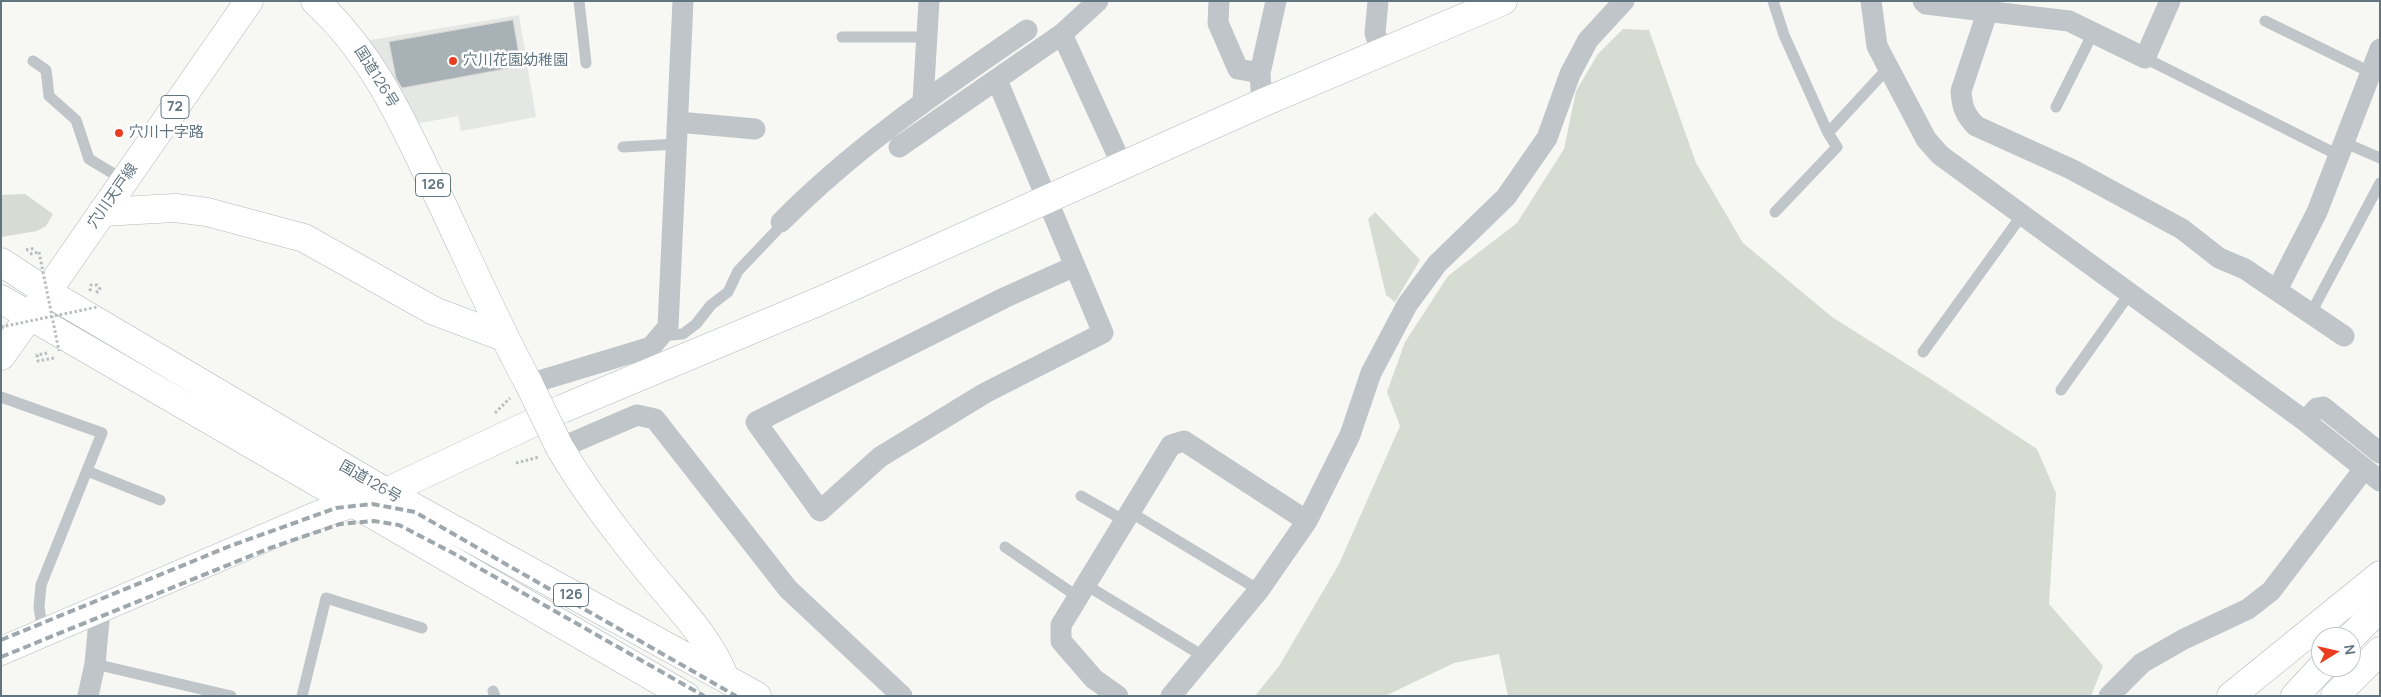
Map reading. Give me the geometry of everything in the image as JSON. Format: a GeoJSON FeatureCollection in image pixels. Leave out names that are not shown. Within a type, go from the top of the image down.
{"type":"FeatureCollection","features":[{"type":"Feature","properties":{"kind":"main road","name":"穴川天戸線"},"geometry":{"type":"LineString","coordinates":[[43,308],[102,212],[249,1]]}},
{"type":"Feature","properties":{"kind":"main road","name":"国道126号"},"geometry":{"type":"LineString","coordinates":[[315,1],[359,48],[392,98],[485,291],[504,336],[521,389],[553,451],[693,623],[718,660],[725,678]]}},
{"type":"Feature","properties":{"kind":"main road"},"geometry":{"type":"LineString","coordinates":[[1,651],[318,515],[386,492],[562,408],[820,301],[1262,103],[1503,1]]}},
{"type":"Feature","properties":{"kind":"main road"},"geometry":{"type":"LineString","coordinates":[[102,212],[175,208],[207,212],[304,238],[434,311],[504,336]]}},
{"type":"Feature","properties":{"kind":"main road"},"geometry":{"type":"LineString","coordinates":[[1,262],[43,308]]}},
{"type":"Feature","properties":{"kind":"main road"},"geometry":{"type":"LineString","coordinates":[[1,299],[43,308]]}},
{"type":"Feature","properties":{"kind":"main road","name":"国道126号"},"geometry":{"type":"LineString","coordinates":[[43,308],[386,492],[592,607],[757,696]]}},
{"type":"Feature","properties":{"kind":"main road","name":"国道126号"},"geometry":{"type":"LineString","coordinates":[[43,308],[357,503],[536,610],[686,696]]}},
{"type":"Feature","properties":{"kind":"main road"},"geometry":{"type":"LineString","coordinates":[[1,356],[43,308]]}},
{"type":"Feature","properties":{"kind":"main road"},"geometry":{"type":"LineString","coordinates":[[2231,696],[2380,576]]}},
{"type":"Feature","properties":{"kind":"main road"},"geometry":{"type":"LineString","coordinates":[[2361,628],[2380,608]]}},
{"type":"Feature","properties":{"kind":"main road"},"geometry":{"type":"LineString","coordinates":[[2335,696],[2380,651]]}},
{"type":"Feature","properties":{"kind":"main road"},"geometry":{"type":"LineString","coordinates":[[2295,696],[2313,677]]}},
{"type":"Feature","properties":{"kind":"street"},"geometry":{"type":"LineString","coordinates":[[521,389],[651,347],[668,327],[683,1]]}},
{"type":"Feature","properties":{"kind":"street"},"geometry":{"type":"LineString","coordinates":[[923,101],[929,1]]}},
{"type":"Feature","properties":{"kind":"street"},"geometry":{"type":"LineString","coordinates":[[899,147],[1062,34],[1098,1]]}},
{"type":"Feature","properties":{"kind":"street"},"geometry":{"type":"LineString","coordinates":[[1219,1],[1218,23],[1238,69],[1260,73]]}},
{"type":"Feature","properties":{"kind":"street"},"geometry":{"type":"LineString","coordinates":[[1262,103],[1260,73],[1276,1]]}},
{"type":"Feature","properties":{"kind":"street"},"geometry":{"type":"LineString","coordinates":[[1378,1],[1375,33],[1382,53]]}},
{"type":"Feature","properties":{"kind":"street"},"geometry":{"type":"LineString","coordinates":[[1171,696],[1259,590],[1307,521],[1350,435],[1372,372],[1407,306],[1437,264],[1506,196],[1547,138],[1570,74],[1588,40],[1624,1]]}},
{"type":"Feature","properties":{"kind":"street"},"geometry":{"type":"LineString","coordinates":[[1871,1],[1877,46],[1926,139],[1940,155],[2305,421],[2372,475],[2271,591],[2248,609],[2184,639],[2142,663],[2109,696]]}},
{"type":"Feature","properties":{"kind":"street"},"geometry":{"type":"LineString","coordinates":[[1924,1],[1926,4],[1987,13],[2069,21],[2145,58],[2170,1]]}},
{"type":"Feature","properties":{"kind":"street"},"geometry":{"type":"LineString","coordinates":[[1987,13],[1961,91],[1962,104],[1966,116],[1976,126],[2079,173],[2182,229],[2219,258],[2245,269],[2344,336]]}},
{"type":"Feature","properties":{"kind":"street"},"geometry":{"type":"LineString","coordinates":[[781,222],[850,158],[923,101],[1027,30]]}},
{"type":"Feature","properties":{"kind":"street"},"geometry":{"type":"LineString","coordinates":[[1062,34],[1122,165]]}},
{"type":"Feature","properties":{"kind":"street"},"geometry":{"type":"LineString","coordinates":[[2277,290],[2317,212],[2380,49]]}},
{"type":"Feature","properties":{"kind":"street"},"geometry":{"type":"LineString","coordinates":[[997,80],[1047,200],[1075,266],[1103,333],[985,393],[880,457],[820,511],[756,422],[1006,297],[1075,266]]}},
{"type":"Feature","properties":{"kind":"street"},"geometry":{"type":"LineString","coordinates":[[678,122],[755,129]]}},
{"type":"Feature","properties":{"kind":"street"},"geometry":{"type":"LineString","coordinates":[[2305,421],[2317,408],[2323,407],[2380,453]]}},
{"type":"Feature","properties":{"kind":"street"},"geometry":{"type":"LineString","coordinates":[[553,451],[638,415],[655,419],[788,589],[902,696]]}},
{"type":"Feature","properties":{"kind":"street"},"geometry":{"type":"LineString","coordinates":[[1118,696],[1094,679],[1061,641],[1061,625],[1171,445],[1184,441],[1307,521]]}},
{"type":"Feature","properties":{"kind":"street"},"geometry":{"type":"LineString","coordinates":[[88,696],[95,664],[100,610]]}},
{"type":"Feature","properties":{"kind":"lane"},"geometry":{"type":"LineString","coordinates":[[579,1],[586,63]]}},
{"type":"Feature","properties":{"kind":"lane"},"geometry":{"type":"LineString","coordinates":[[1773,1],[1784,35],[1828,133],[1837,147],[1775,212]]}},
{"type":"Feature","properties":{"kind":"lane"},"geometry":{"type":"LineString","coordinates":[[2265,21],[2370,72]]}},
{"type":"Feature","properties":{"kind":"lane"},"geometry":{"type":"LineString","coordinates":[[2056,107],[2093,32]]}},
{"type":"Feature","properties":{"kind":"lane"},"geometry":{"type":"LineString","coordinates":[[842,37],[927,37]]}},
{"type":"Feature","properties":{"kind":"lane"},"geometry":{"type":"LineString","coordinates":[[2145,58],[2341,148],[2380,158]]}},
{"type":"Feature","properties":{"kind":"lane"},"geometry":{"type":"LineString","coordinates":[[33,61],[46,70],[49,96],[76,120],[89,159],[124,180]]}},
{"type":"Feature","properties":{"kind":"lane"},"geometry":{"type":"LineString","coordinates":[[1828,133],[1888,68]]}},
{"type":"Feature","properties":{"kind":"lane"},"geometry":{"type":"LineString","coordinates":[[623,147],[677,144]]}},
{"type":"Feature","properties":{"kind":"lane"},"geometry":{"type":"LineString","coordinates":[[2311,313],[2380,183]]}},
{"type":"Feature","properties":{"kind":"lane"},"geometry":{"type":"LineString","coordinates":[[1923,352],[2022,215]]}},
{"type":"Feature","properties":{"kind":"lane"},"geometry":{"type":"LineString","coordinates":[[660,336],[683,334],[696,324],[711,305],[728,292],[738,271],[777,230],[781,222]]}},
{"type":"Feature","properties":{"kind":"lane"},"geometry":{"type":"LineString","coordinates":[[2061,390],[2130,293]]}},
{"type":"Feature","properties":{"kind":"lane"},"geometry":{"type":"LineString","coordinates":[[1,397],[102,433],[41,585],[39,607],[43,634]]}},
{"type":"Feature","properties":{"kind":"lane"},"geometry":{"type":"LineString","coordinates":[[87,471],[160,500]]}},
{"type":"Feature","properties":{"kind":"lane"},"geometry":{"type":"LineString","coordinates":[[1081,496],[1127,517],[1259,590]]}},
{"type":"Feature","properties":{"kind":"lane"},"geometry":{"type":"LineString","coordinates":[[1005,547],[1203,656]]}},
{"type":"Feature","properties":{"kind":"lane"},"geometry":{"type":"LineString","coordinates":[[302,696],[326,598],[422,628]]}},
{"type":"Feature","properties":{"kind":"lane"},"geometry":{"type":"LineString","coordinates":[[95,664],[231,696]]}},
{"type":"Feature","properties":{"kind":"path"},"geometry":{"type":"LineString","coordinates":[[39,252],[43,308],[59,351],[38,355],[38,361],[59,357]]}},
{"type":"Feature","properties":{"kind":"path"},"geometry":{"type":"LineString","coordinates":[[1,327],[43,308],[97,307]]}},
{"type":"Feature","properties":{"kind":"path"},"geometry":{"type":"LineString","coordinates":[[490,419],[521,389]]}},
{"type":"Feature","properties":{"kind":"path"},"geometry":{"type":"LineString","coordinates":[[516,463],[553,451]]}},
{"type":"Feature","properties":{"kind":"shaded area","name":"穴川花園幼稚園"},"geometry":{"type":"Polygon","coordinates":[[[519,15],[536,117],[461,131],[458,116],[415,124],[365,41],[519,15]]]}},
{"type":"Feature","properties":{"kind":"shaded area"},"geometry":{"type":"Polygon","coordinates":[[[1623,29],[1649,30],[1696,163],[1743,243],[1832,317],[2037,449],[2056,493],[2049,604],[2103,666],[2091,696],[1508,696],[1499,654],[1454,663],[1385,696],[1255,696],[1279,666],[1339,564],[1400,426],[1387,392],[1405,342],[1448,276],[1517,223],[1564,149],[1576,91],[1598,54],[1623,29]]]}},
{"type":"Feature","properties":{"kind":"shaded area"},"geometry":{"type":"Polygon","coordinates":[[[25,194],[53,214],[46,226],[37,231],[1,237],[1,195],[25,194]]]}},
{"type":"Feature","properties":{"kind":"shaded area"},"geometry":{"type":"Polygon","coordinates":[[[1375,212],[1420,260],[1395,302],[1386,295],[1368,219],[1375,212]]]}},
{"type":"Feature","properties":{"kind":"building"},"geometry":{"type":"Polygon","coordinates":[[[513,20],[521,66],[402,88],[396,78],[389,42],[513,20]]]}},
{"type":"Feature","properties":{"kind":"railway"},"geometry":{"type":"LineString","coordinates":[[1,640],[230,546],[336,508],[372,504],[415,512],[736,696]]}},
{"type":"Feature","properties":{"kind":"railway"},"geometry":{"type":"LineString","coordinates":[[1,657],[270,548],[340,524],[374,521],[399,525],[451,552],[704,696]]}},
{"type":"Feature","properties":{"kind":"place","name":"穴川花園幼稚園"},"geometry":{"type":"Point","coordinates":[453,61]}},
{"type":"Feature","properties":{"kind":"place","name":"穴川十字路"},"geometry":{"type":"Point","coordinates":[119,133]}}]}
